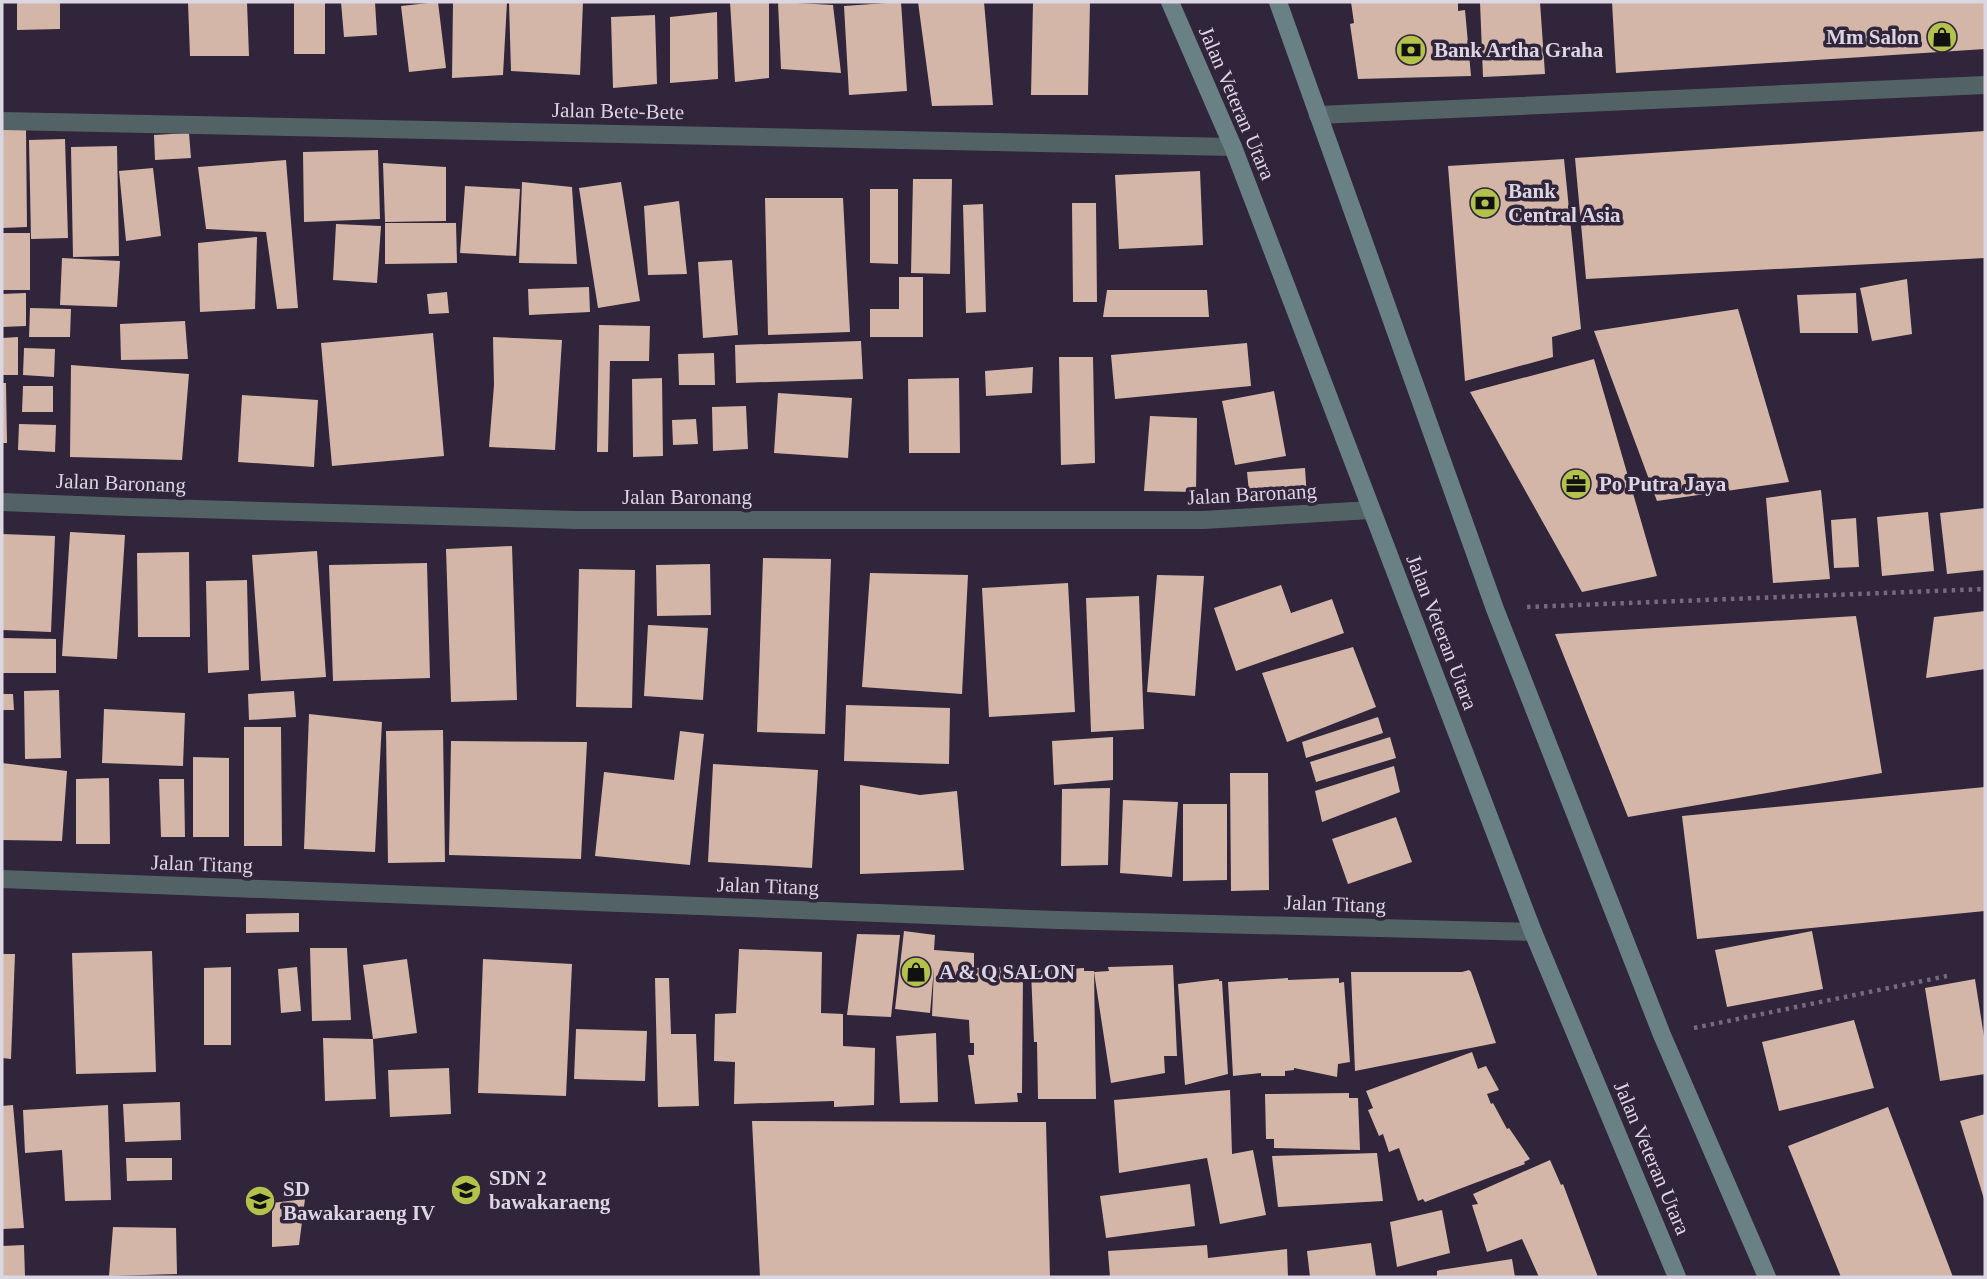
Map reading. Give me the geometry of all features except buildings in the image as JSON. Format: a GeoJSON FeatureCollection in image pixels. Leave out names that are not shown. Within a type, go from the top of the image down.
{"type":"FeatureCollection","features":[{"type":"Feature","properties":{"kind":"main road","name":"Jalan Veteran Utara"},"geometry":{"type":"LineString","coordinates":[[1170,2],[1233,147],[1533,932],[1677,1277]]}},
{"type":"Feature","properties":{"kind":"main road"},"geometry":{"type":"LineString","coordinates":[[1278,2],[1495,609],[1662,1035],[1767,1277]]}},
{"type":"Feature","properties":{"kind":"street"},"geometry":{"type":"LineString","coordinates":[[1318,115],[1985,85]]}},
{"type":"Feature","properties":{"kind":"street","name":"Jalan Bete-Bete"},"geometry":{"type":"LineString","coordinates":[[2,121],[1233,147]]}},
{"type":"Feature","properties":{"kind":"street","name":"Jalan Baronang"},"geometry":{"type":"LineString","coordinates":[[2,502],[576,520],[1203,520],[1371,510]]}},
{"type":"Feature","properties":{"kind":"street","name":"Jalan Titang"},"geometry":{"type":"LineString","coordinates":[[2,879],[1057,920],[1533,932]]}},
{"type":"Feature","properties":{"kind":"path"},"geometry":{"type":"LineString","coordinates":[[1495,609],[1985,589]]}},
{"type":"Feature","properties":{"kind":"path"},"geometry":{"type":"LineString","coordinates":[[1662,1035],[1947,976]]}},
{"type":"Feature","properties":{"kind":"place","name":"Mm Salon"},"geometry":{"type":"Point","coordinates":[1942,37]}},
{"type":"Feature","properties":{"kind":"place","name":"Bank Artha Graha"},"geometry":{"type":"Point","coordinates":[1411,50]}},
{"type":"Feature","properties":{"kind":"place","name":"Bank Central Asia"},"geometry":{"type":"Point","coordinates":[1485,203]}},
{"type":"Feature","properties":{"kind":"place","name":"Po Putra Jaya"},"geometry":{"type":"Point","coordinates":[1576,484]}},
{"type":"Feature","properties":{"kind":"place","name":"A & Q SALON"},"geometry":{"type":"Point","coordinates":[916,972]}},
{"type":"Feature","properties":{"kind":"place","name":"SDN 2 bawakaraeng"},"geometry":{"type":"Point","coordinates":[466,1190]}},
{"type":"Feature","properties":{"kind":"place","name":"SD Bawakaraeng IV"},"geometry":{"type":"Point","coordinates":[260,1201]}}]}
